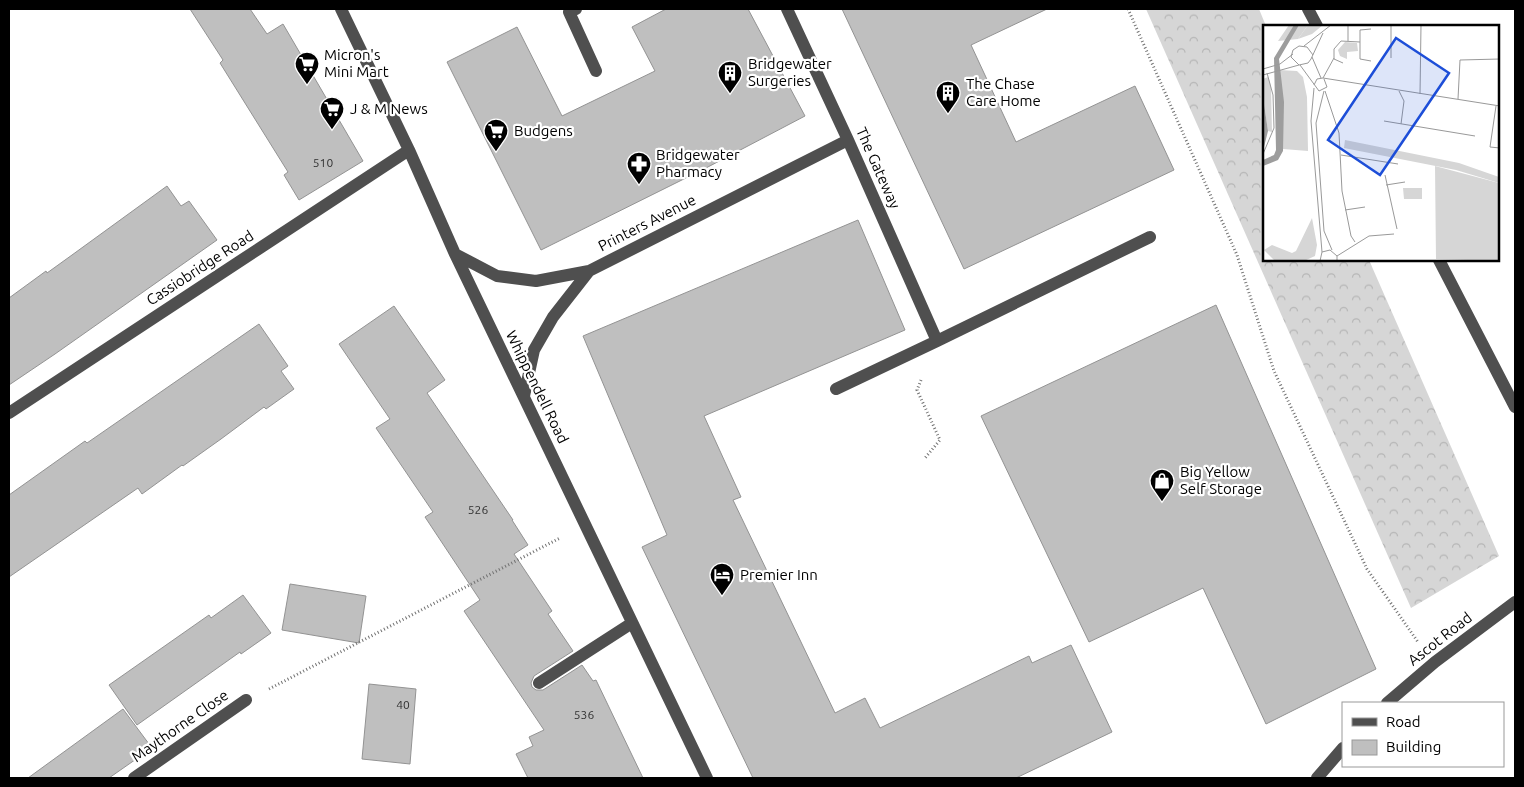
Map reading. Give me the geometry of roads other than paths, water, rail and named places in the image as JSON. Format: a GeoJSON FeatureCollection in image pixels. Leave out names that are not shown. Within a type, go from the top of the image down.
{"type":"FeatureCollection","features":[{"type":"Feature","properties":{"kind":"street","name":"Whippendell Road"},"geometry":{"type":"LineString","coordinates":[[341,9],[409,150],[455,254],[707,778]]}},
{"type":"Feature","properties":{"kind":"street"},"geometry":{"type":"LineString","coordinates":[[576,9],[569,12],[596,71]]}},
{"type":"Feature","properties":{"kind":"street","name":"The Gateway"},"geometry":{"type":"LineString","coordinates":[[788,9],[937,342]]}},
{"type":"Feature","properties":{"kind":"street"},"geometry":{"type":"LineString","coordinates":[[1308,9],[1316,25]]}},
{"type":"Feature","properties":{"kind":"street","name":"Printers Avenue"},"geometry":{"type":"LineString","coordinates":[[524,396],[534,350],[553,317],[589,271],[848,140]]}},
{"type":"Feature","properties":{"kind":"street","name":"Cassiobridge Road"},"geometry":{"type":"LineString","coordinates":[[9,413],[409,150]]}},
{"type":"Feature","properties":{"kind":"street"},"geometry":{"type":"LineString","coordinates":[[836,389],[937,342],[1150,237]]}},
{"type":"Feature","properties":{"kind":"street"},"geometry":{"type":"LineString","coordinates":[[455,254],[497,276],[536,281],[589,271]]}},
{"type":"Feature","properties":{"kind":"street"},"geometry":{"type":"LineString","coordinates":[[1440,261],[1515,407]]}},
{"type":"Feature","properties":{"kind":"street","name":"Ascot Road"},"geometry":{"type":"LineString","coordinates":[[1388,702],[1435,662],[1515,602]]}},
{"type":"Feature","properties":{"kind":"street"},"geometry":{"type":"LineString","coordinates":[[539,683],[632,623]]}},
{"type":"Feature","properties":{"kind":"street","name":"Maythorne Close"},"geometry":{"type":"LineString","coordinates":[[134,778],[246,700]]}},
{"type":"Feature","properties":{"kind":"street"},"geometry":{"type":"LineString","coordinates":[[1317,778],[1342,749]]}},
{"type":"Feature","properties":{"kind":"place","name":"Micron's Mini Mart"},"geometry":{"type":"Point","coordinates":[307,85]}},
{"type":"Feature","properties":{"kind":"place","name":"Bridgewater Surgeries"},"geometry":{"type":"Point","coordinates":[730,94]}},
{"type":"Feature","properties":{"kind":"place","name":"The Chase Care Home"},"geometry":{"type":"Point","coordinates":[948,114]}},
{"type":"Feature","properties":{"kind":"place","name":"J & M News"},"geometry":{"type":"Point","coordinates":[332,130]}},
{"type":"Feature","properties":{"kind":"place","name":"Budgens"},"geometry":{"type":"Point","coordinates":[496,152]}},
{"type":"Feature","properties":{"kind":"place","name":"Bridgewater Pharmacy"},"geometry":{"type":"Point","coordinates":[639,185]}},
{"type":"Feature","properties":{"kind":"place","name":"Big Yellow Self Storage"},"geometry":{"type":"Point","coordinates":[1162,502]}},
{"type":"Feature","properties":{"kind":"place","name":"Premier Inn"},"geometry":{"type":"Point","coordinates":[722,596]}}]}
